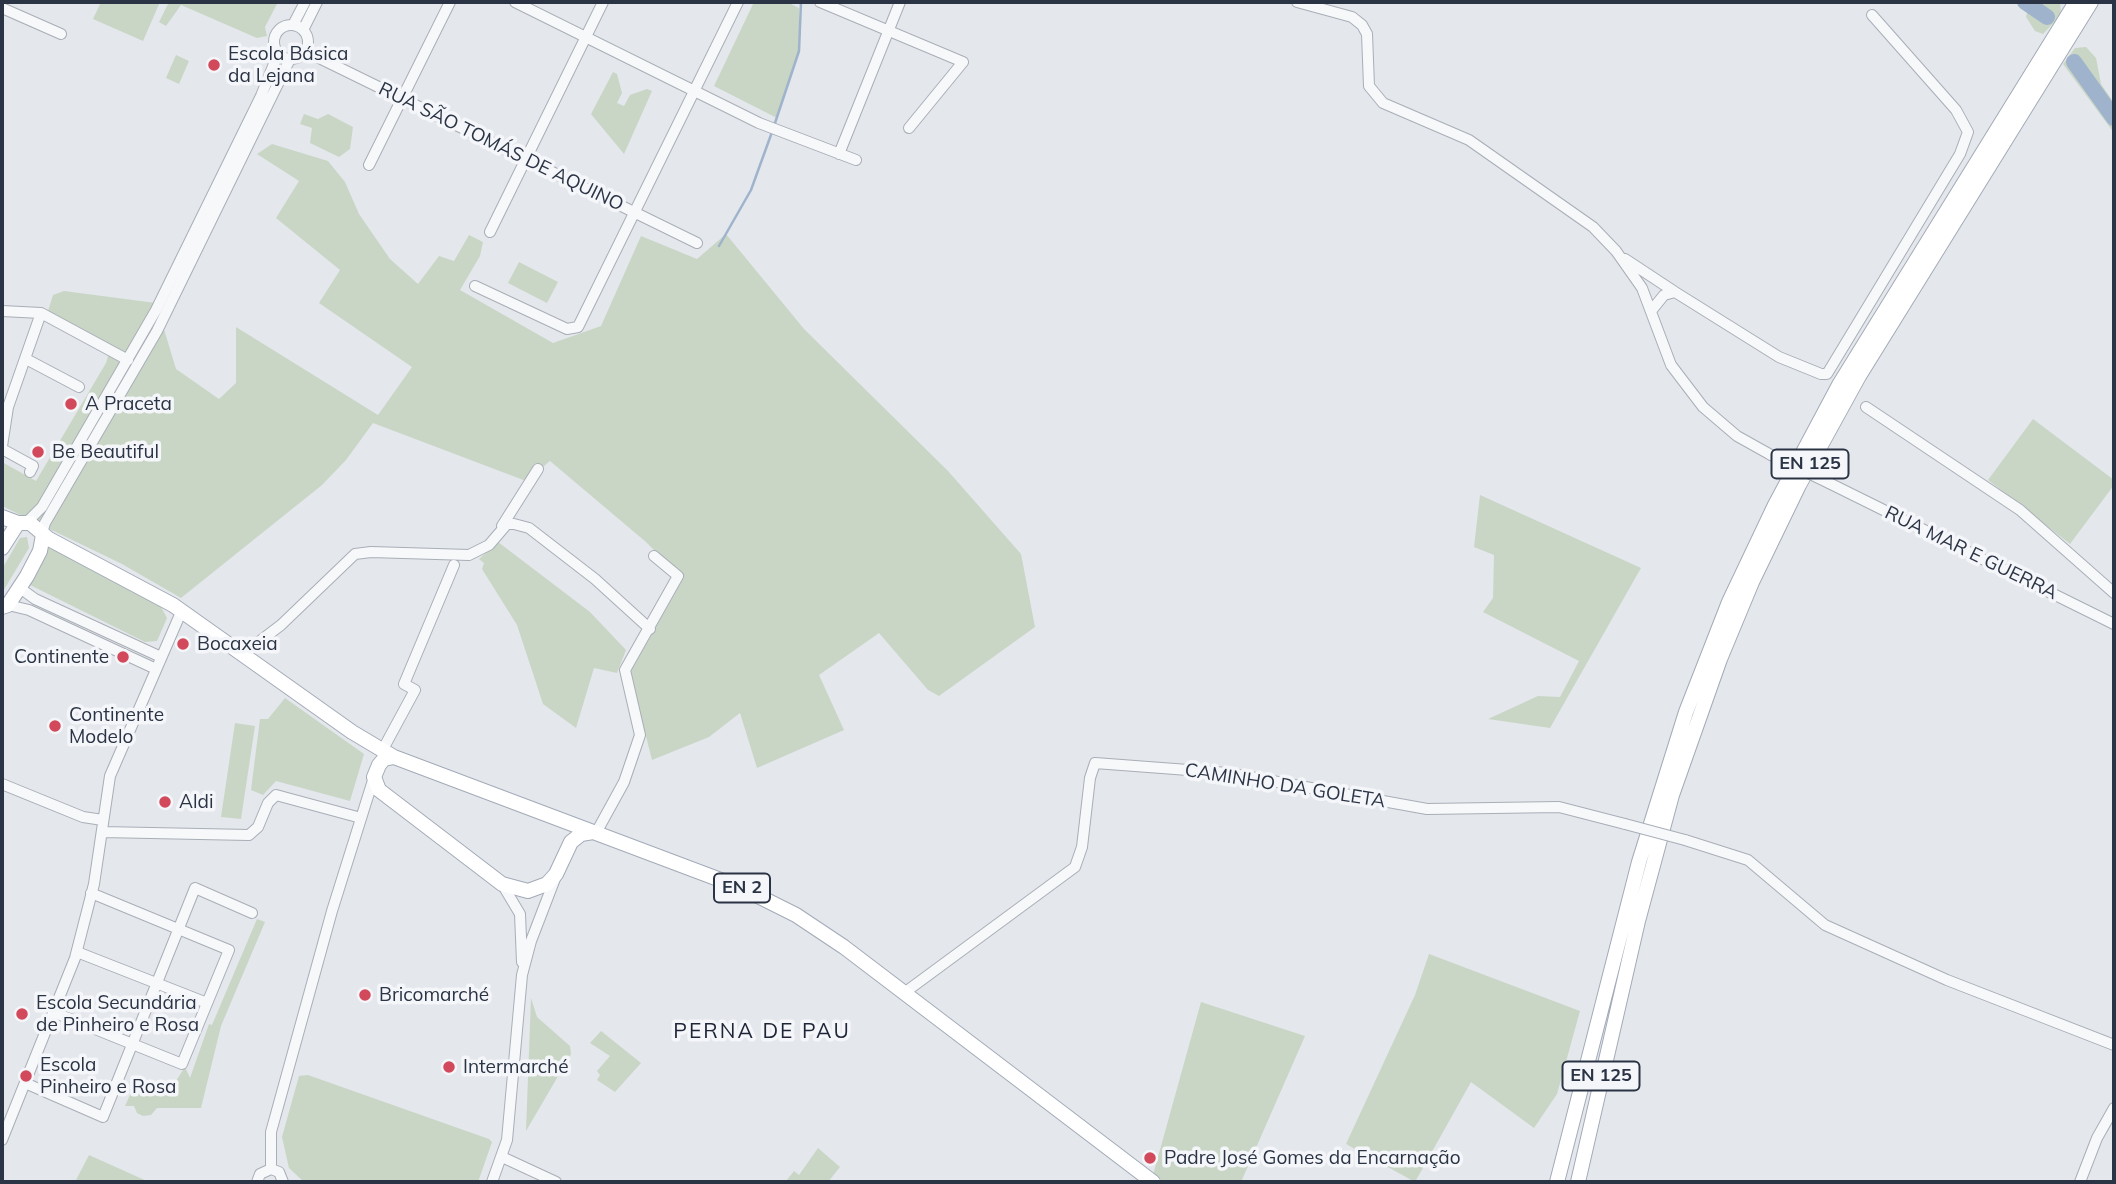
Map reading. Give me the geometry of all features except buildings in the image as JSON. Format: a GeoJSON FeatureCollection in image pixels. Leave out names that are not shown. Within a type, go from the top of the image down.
{"type":"FeatureCollection","features":[{"type":"Feature","properties":{"kind":"main road","name":"EN 125"},"geometry":{"type":"LineString","coordinates":[[1564,1182],[1639,862],[1667,769],[1707,657],[1755,544],[1852,362],[2076,2]]}},
{"type":"Feature","properties":{"kind":"main road","name":"EN 125"},"geometry":{"type":"LineString","coordinates":[[1577,1182],[1657,847],[1696,724],[1720,659],[1776,531],[1830,427],[1887,329],[2091,2]]}},
{"type":"Feature","properties":{"kind":"main road"},"geometry":{"type":"LineString","coordinates":[[2,518],[22,522],[44,537],[20,588],[5,606]]}},
{"type":"Feature","properties":{"kind":"main road"},"geometry":{"type":"LineString","coordinates":[[2,518],[6,527],[3,546]]}},
{"type":"Feature","properties":{"kind":"main road"},"geometry":{"type":"LineString","coordinates":[[3,546],[22,522]]}},
{"type":"Feature","properties":{"kind":"main road","name":"EN 2"},"geometry":{"type":"LineString","coordinates":[[44,537],[140,584],[382,750],[762,897],[824,933],[1153,1182]]}},
{"type":"Feature","properties":{"kind":"main road"},"geometry":{"type":"LineString","coordinates":[[382,750],[374,755],[379,790],[502,884],[528,891],[547,884],[556,874],[571,842],[580,834],[594,833]]}},
{"type":"Feature","properties":{"kind":"main road"},"geometry":{"type":"LineString","coordinates":[[375,775],[381,762],[382,750]]}},
{"type":"Feature","properties":{"kind":"main road"},"geometry":{"type":"LineString","coordinates":[[565,822],[571,842]]}},
{"type":"Feature","properties":{"kind":"main road"},"geometry":{"type":"LineString","coordinates":[[1586,1182],[1626,971]]}},
{"type":"Feature","properties":{"kind":"main road"},"geometry":{"type":"LineString","coordinates":[[1558,1182],[1594,1047]]}},
{"type":"Feature","properties":{"kind":"street"},"geometry":{"type":"LineString","coordinates":[[298,28],[304,2]]}},
{"type":"Feature","properties":{"kind":"street"},"geometry":{"type":"LineString","coordinates":[[298,28],[317,2]]}},
{"type":"Feature","properties":{"kind":"street"},"geometry":{"type":"LineString","coordinates":[[369,165],[450,2]]}},
{"type":"Feature","properties":{"kind":"street"},"geometry":{"type":"LineString","coordinates":[[515,2],[762,125],[856,160]]}},
{"type":"Feature","properties":{"kind":"street"},"geometry":{"type":"LineString","coordinates":[[490,232],[603,2]]}},
{"type":"Feature","properties":{"kind":"street"},"geometry":{"type":"LineString","coordinates":[[475,286],[567,329],[578,327],[738,2]]}},
{"type":"Feature","properties":{"kind":"street"},"geometry":{"type":"LineString","coordinates":[[820,2],[963,62],[909,128]]}},
{"type":"Feature","properties":{"kind":"street"},"geometry":{"type":"LineString","coordinates":[[839,154],[900,2]]}},
{"type":"Feature","properties":{"kind":"street"},"geometry":{"type":"LineString","coordinates":[[1297,2],[1352,18],[1362,24],[1367,34],[1369,86],[1383,103],[1469,140],[1593,228],[1619,256],[1779,357],[1821,374],[1827,374],[1960,154],[1968,132],[1956,110],[1871,15]]}},
{"type":"Feature","properties":{"kind":"street"},"geometry":{"type":"LineString","coordinates":[[2,8],[61,34]]}},
{"type":"Feature","properties":{"kind":"street"},"geometry":{"type":"LineString","coordinates":[[22,522],[42,507],[128,360],[183,255],[278,54],[274,43],[276,34],[283,27],[298,28],[308,40],[305,51],[290,59],[158,331],[48,517],[44,537]]}},
{"type":"Feature","properties":{"kind":"street","name":"RUA SÃO TOMÁS DE AQUINO"},"geometry":{"type":"LineString","coordinates":[[305,51],[697,243]]}},
{"type":"Feature","properties":{"kind":"street"},"geometry":{"type":"LineString","coordinates":[[278,54],[290,59]]}},
{"type":"Feature","properties":{"kind":"street","name":"RUA MAR E GUERRA"},"geometry":{"type":"LineString","coordinates":[[1619,256],[1642,288],[1671,365],[1703,407],[1737,436],[2114,624]]}},
{"type":"Feature","properties":{"kind":"street"},"geometry":{"type":"LineString","coordinates":[[1651,311],[1664,295],[1675,292]]}},
{"type":"Feature","properties":{"kind":"street"},"geometry":{"type":"LineString","coordinates":[[2,311],[41,313],[128,360]]}},
{"type":"Feature","properties":{"kind":"street"},"geometry":{"type":"LineString","coordinates":[[30,472],[33,466],[2,448],[8,407],[41,313]]}},
{"type":"Feature","properties":{"kind":"street"},"geometry":{"type":"LineString","coordinates":[[26,359],[79,387]]}},
{"type":"Feature","properties":{"kind":"street"},"geometry":{"type":"LineString","coordinates":[[1866,407],[2020,510],[2114,593]]}},
{"type":"Feature","properties":{"kind":"street"},"geometry":{"type":"LineString","coordinates":[[243,654],[281,625],[355,554],[371,552],[469,555],[489,545],[538,469]]}},
{"type":"Feature","properties":{"kind":"street"},"geometry":{"type":"LineString","coordinates":[[500,531],[507,524],[529,528],[595,579],[649,629]]}},
{"type":"Feature","properties":{"kind":"street"},"geometry":{"type":"LineString","coordinates":[[594,833],[624,782],[640,735],[625,670],[678,576],[654,556]]}},
{"type":"Feature","properties":{"kind":"street"},"geometry":{"type":"LineString","coordinates":[[382,750],[415,690],[404,684],[454,565]]}},
{"type":"Feature","properties":{"kind":"street"},"geometry":{"type":"LineString","coordinates":[[20,588],[35,599],[161,657]]}},
{"type":"Feature","properties":{"kind":"street"},"geometry":{"type":"LineString","coordinates":[[5,606],[29,610],[156,669]]}},
{"type":"Feature","properties":{"kind":"street"},"geometry":{"type":"LineString","coordinates":[[2,1140],[4,1126],[77,952],[91,893],[110,776],[181,610]]}},
{"type":"Feature","properties":{"kind":"street","name":"CAMINHO DA GOLETA"},"geometry":{"type":"LineString","coordinates":[[904,993],[1075,867],[1082,847],[1090,778],[1096,763],[1228,773],[1427,809],[1559,807],[1685,840],[1748,860],[1825,925],[1947,979],[2114,1045]]}},
{"type":"Feature","properties":{"kind":"street"},"geometry":{"type":"LineString","coordinates":[[271,1169],[271,1132],[375,775]]}},
{"type":"Feature","properties":{"kind":"street"},"geometry":{"type":"LineString","coordinates":[[2,784],[102,826],[249,835],[258,827],[269,801],[276,795],[362,815]]}},
{"type":"Feature","properties":{"kind":"street"},"geometry":{"type":"LineString","coordinates":[[362,815],[374,802],[392,800]]}},
{"type":"Feature","properties":{"kind":"street"},"geometry":{"type":"LineString","coordinates":[[522,975],[531,941],[556,874]]}},
{"type":"Feature","properties":{"kind":"street"},"geometry":{"type":"LineString","coordinates":[[492,1182],[502,1157],[510,1113],[522,975],[520,914],[502,884]]}},
{"type":"Feature","properties":{"kind":"street"},"geometry":{"type":"LineString","coordinates":[[24,1083],[103,1117],[195,888],[252,913]]}},
{"type":"Feature","properties":{"kind":"street"},"geometry":{"type":"LineString","coordinates":[[53,1012],[181,1064],[229,950],[91,893]]}},
{"type":"Feature","properties":{"kind":"street"},"geometry":{"type":"LineString","coordinates":[[77,952],[207,1003]]}},
{"type":"Feature","properties":{"kind":"street"},"geometry":{"type":"LineString","coordinates":[[2080,1182],[2097,1138],[2114,1108]]}},
{"type":"Feature","properties":{"kind":"street"},"geometry":{"type":"LineString","coordinates":[[502,1157],[556,1182]]}},
{"type":"Feature","properties":{"kind":"street"},"geometry":{"type":"LineString","coordinates":[[257,1182],[260,1174],[271,1169],[279,1172],[284,1182]]}},
{"type":"Feature","properties":{"kind":"green space"},"geometry":{"type":"Polygon","coordinates":[[[101,2],[160,2],[143,41],[93,19],[101,2]]]}},
{"type":"Feature","properties":{"kind":"green space"},"geometry":{"type":"Polygon","coordinates":[[[169,2],[278,2],[265,27],[267,36],[257,38],[181,5],[166,26],[159,22],[169,2]]]}},
{"type":"Feature","properties":{"kind":"green space"},"geometry":{"type":"Polygon","coordinates":[[[754,2],[787,2],[799,8],[799,51],[777,118],[714,86],[754,2]]]}},
{"type":"Feature","properties":{"kind":"green space"},"geometry":{"type":"Polygon","coordinates":[[[2018,2],[2060,2],[2061,15],[2043,34],[2035,31],[2026,17],[2028,9],[2018,2]]]}},
{"type":"Feature","properties":{"kind":"green space"},"geometry":{"type":"Polygon","coordinates":[[[2086,47],[2096,58],[2101,84],[2114,103],[2114,133],[2063,64],[2075,48],[2086,47]]]}},
{"type":"Feature","properties":{"kind":"green space"},"geometry":{"type":"Polygon","coordinates":[[[176,55],[189,61],[179,84],[166,78],[176,55]]]}},
{"type":"Feature","properties":{"kind":"green space"},"geometry":{"type":"Polygon","coordinates":[[[613,72],[617,74],[622,93],[617,103],[624,106],[630,95],[647,89],[652,91],[624,154],[591,114],[613,72]]]}},
{"type":"Feature","properties":{"kind":"green space"},"geometry":{"type":"Polygon","coordinates":[[[304,114],[318,119],[328,114],[353,127],[350,149],[339,157],[310,143],[312,128],[300,124],[304,114]]]}},
{"type":"Feature","properties":{"kind":"green space"},"geometry":{"type":"Polygon","coordinates":[[[272,144],[328,161],[345,182],[359,214],[390,259],[418,284],[439,256],[454,261],[469,235],[483,242],[480,256],[460,290],[553,343],[601,326],[641,236],[697,259],[726,234],[804,329],[948,471],[1021,554],[1035,627],[939,696],[928,690],[879,633],[819,675],[844,730],[757,768],[740,713],[709,737],[652,760],[630,673],[683,579],[646,542],[550,461],[526,481],[373,423],[346,460],[322,485],[181,598],[122,564],[2,506],[2,462],[36,481],[106,363],[111,346],[48,311],[53,295],[64,291],[156,303],[176,369],[219,399],[236,383],[236,327],[378,415],[412,367],[319,303],[340,270],[276,218],[299,181],[257,154],[272,144]]]}},
{"type":"Feature","properties":{"kind":"green space"},"geometry":{"type":"Polygon","coordinates":[[[519,262],[558,282],[547,303],[508,283],[519,262]]]}},
{"type":"Feature","properties":{"kind":"green space"},"geometry":{"type":"Polygon","coordinates":[[[2033,419],[2114,480],[2114,485],[2070,544],[1988,480],[2033,419]]]}},
{"type":"Feature","properties":{"kind":"green space"},"geometry":{"type":"Polygon","coordinates":[[[1480,495],[1641,568],[1550,728],[1488,719],[1538,696],[1560,697],[1579,661],[1483,612],[1493,598],[1494,555],[1474,547],[1480,495]]]}},
{"type":"Feature","properties":{"kind":"green space"},"geometry":{"type":"Polygon","coordinates":[[[27,537],[29,548],[2,593],[2,569],[20,538],[27,537]]]}},
{"type":"Feature","properties":{"kind":"green space"},"geometry":{"type":"Polygon","coordinates":[[[498,542],[590,612],[626,650],[617,673],[594,668],[576,728],[543,704],[517,625],[482,569],[484,563],[479,559],[498,542]]]}},
{"type":"Feature","properties":{"kind":"green space"},"geometry":{"type":"Polygon","coordinates":[[[43,544],[161,607],[167,618],[157,641],[145,642],[24,582],[43,544]]]}},
{"type":"Feature","properties":{"kind":"green space"},"geometry":{"type":"Polygon","coordinates":[[[285,698],[364,754],[350,801],[276,781],[263,795],[251,790],[260,719],[268,719],[285,698]]]}},
{"type":"Feature","properties":{"kind":"green space"},"geometry":{"type":"Polygon","coordinates":[[[235,723],[255,726],[241,819],[221,817],[235,723]]]}},
{"type":"Feature","properties":{"kind":"green space"},"geometry":{"type":"Polygon","coordinates":[[[257,919],[265,922],[221,1026],[201,1108],[157,1108],[151,1115],[143,1116],[137,1113],[134,1106],[125,1106],[135,1084],[167,1095],[185,1067],[190,1078],[209,1024],[212,1025],[257,919]]]}},
{"type":"Feature","properties":{"kind":"green space"},"geometry":{"type":"Polygon","coordinates":[[[1429,954],[1580,1011],[1557,1094],[1534,1128],[1471,1082],[1415,1182],[1346,1144],[1415,995],[1429,954]]]}},
{"type":"Feature","properties":{"kind":"green space"},"geometry":{"type":"Polygon","coordinates":[[[531,998],[537,1017],[570,1046],[571,1054],[526,1131],[531,998]]]}},
{"type":"Feature","properties":{"kind":"green space"},"geometry":{"type":"Polygon","coordinates":[[[1201,1002],[1305,1036],[1241,1182],[1165,1182],[1153,1175],[1201,1002]]]}},
{"type":"Feature","properties":{"kind":"green space"},"geometry":{"type":"Polygon","coordinates":[[[601,1031],[641,1063],[615,1092],[597,1080],[600,1075],[597,1071],[610,1056],[590,1043],[601,1031]]]}},
{"type":"Feature","properties":{"kind":"green space"},"geometry":{"type":"Polygon","coordinates":[[[308,1075],[489,1139],[492,1142],[478,1182],[304,1182],[289,1168],[282,1137],[299,1076],[308,1075]]]}},
{"type":"Feature","properties":{"kind":"green space"},"geometry":{"type":"Polygon","coordinates":[[[818,1148],[840,1167],[828,1182],[787,1180],[794,1171],[799,1175],[818,1148]]]}},
{"type":"Feature","properties":{"kind":"green space"},"geometry":{"type":"Polygon","coordinates":[[[89,1155],[149,1182],[75,1182],[89,1155]]]}},
{"type":"Feature","properties":{"kind":"waterway"},"geometry":{"type":"LineString","coordinates":[[774,126],[799,51],[801,2]]}},
{"type":"Feature","properties":{"kind":"waterway"},"geometry":{"type":"LineString","coordinates":[[2025,2],[2047,17]]}},
{"type":"Feature","properties":{"kind":"waterway"},"geometry":{"type":"LineString","coordinates":[[2074,62],[2114,118]]}},
{"type":"Feature","properties":{"kind":"waterway"},"geometry":{"type":"LineString","coordinates":[[719,246],[751,190],[772,132]]}},
{"type":"Feature","properties":{"kind":"place","name":"Escola Básica da Lejana"},"geometry":{"type":"Point","coordinates":[214,65]}},
{"type":"Feature","properties":{"kind":"place","name":"A Praceta"},"geometry":{"type":"Point","coordinates":[71,404]}},
{"type":"Feature","properties":{"kind":"place","name":"Be Beautiful"},"geometry":{"type":"Point","coordinates":[38,452]}},
{"type":"Feature","properties":{"kind":"place","name":"Bocaxeia"},"geometry":{"type":"Point","coordinates":[183,644]}},
{"type":"Feature","properties":{"kind":"place","name":"Continente"},"geometry":{"type":"Point","coordinates":[123,657]}},
{"type":"Feature","properties":{"kind":"place","name":"Continente Modelo"},"geometry":{"type":"Point","coordinates":[55,726]}},
{"type":"Feature","properties":{"kind":"place","name":"Aldi"},"geometry":{"type":"Point","coordinates":[165,802]}},
{"type":"Feature","properties":{"kind":"place","name":"Bricomarché"},"geometry":{"type":"Point","coordinates":[365,995]}},
{"type":"Feature","properties":{"kind":"place","name":"Escola Secundária de Pinheiro e Rosa"},"geometry":{"type":"Point","coordinates":[22,1014]}},
{"type":"Feature","properties":{"kind":"place","name":"Intermarché"},"geometry":{"type":"Point","coordinates":[449,1067]}},
{"type":"Feature","properties":{"kind":"place","name":"Escola Pinheiro e Rosa"},"geometry":{"type":"Point","coordinates":[26,1076]}},
{"type":"Feature","properties":{"kind":"place","name":"Padre José Gomes da Encarnação"},"geometry":{"type":"Point","coordinates":[1150,1158]}},
{"type":"Feature","properties":{"kind":"district","name":"PERNA DE PAU"},"geometry":{"type":"Point","coordinates":[762,1032]}}]}
